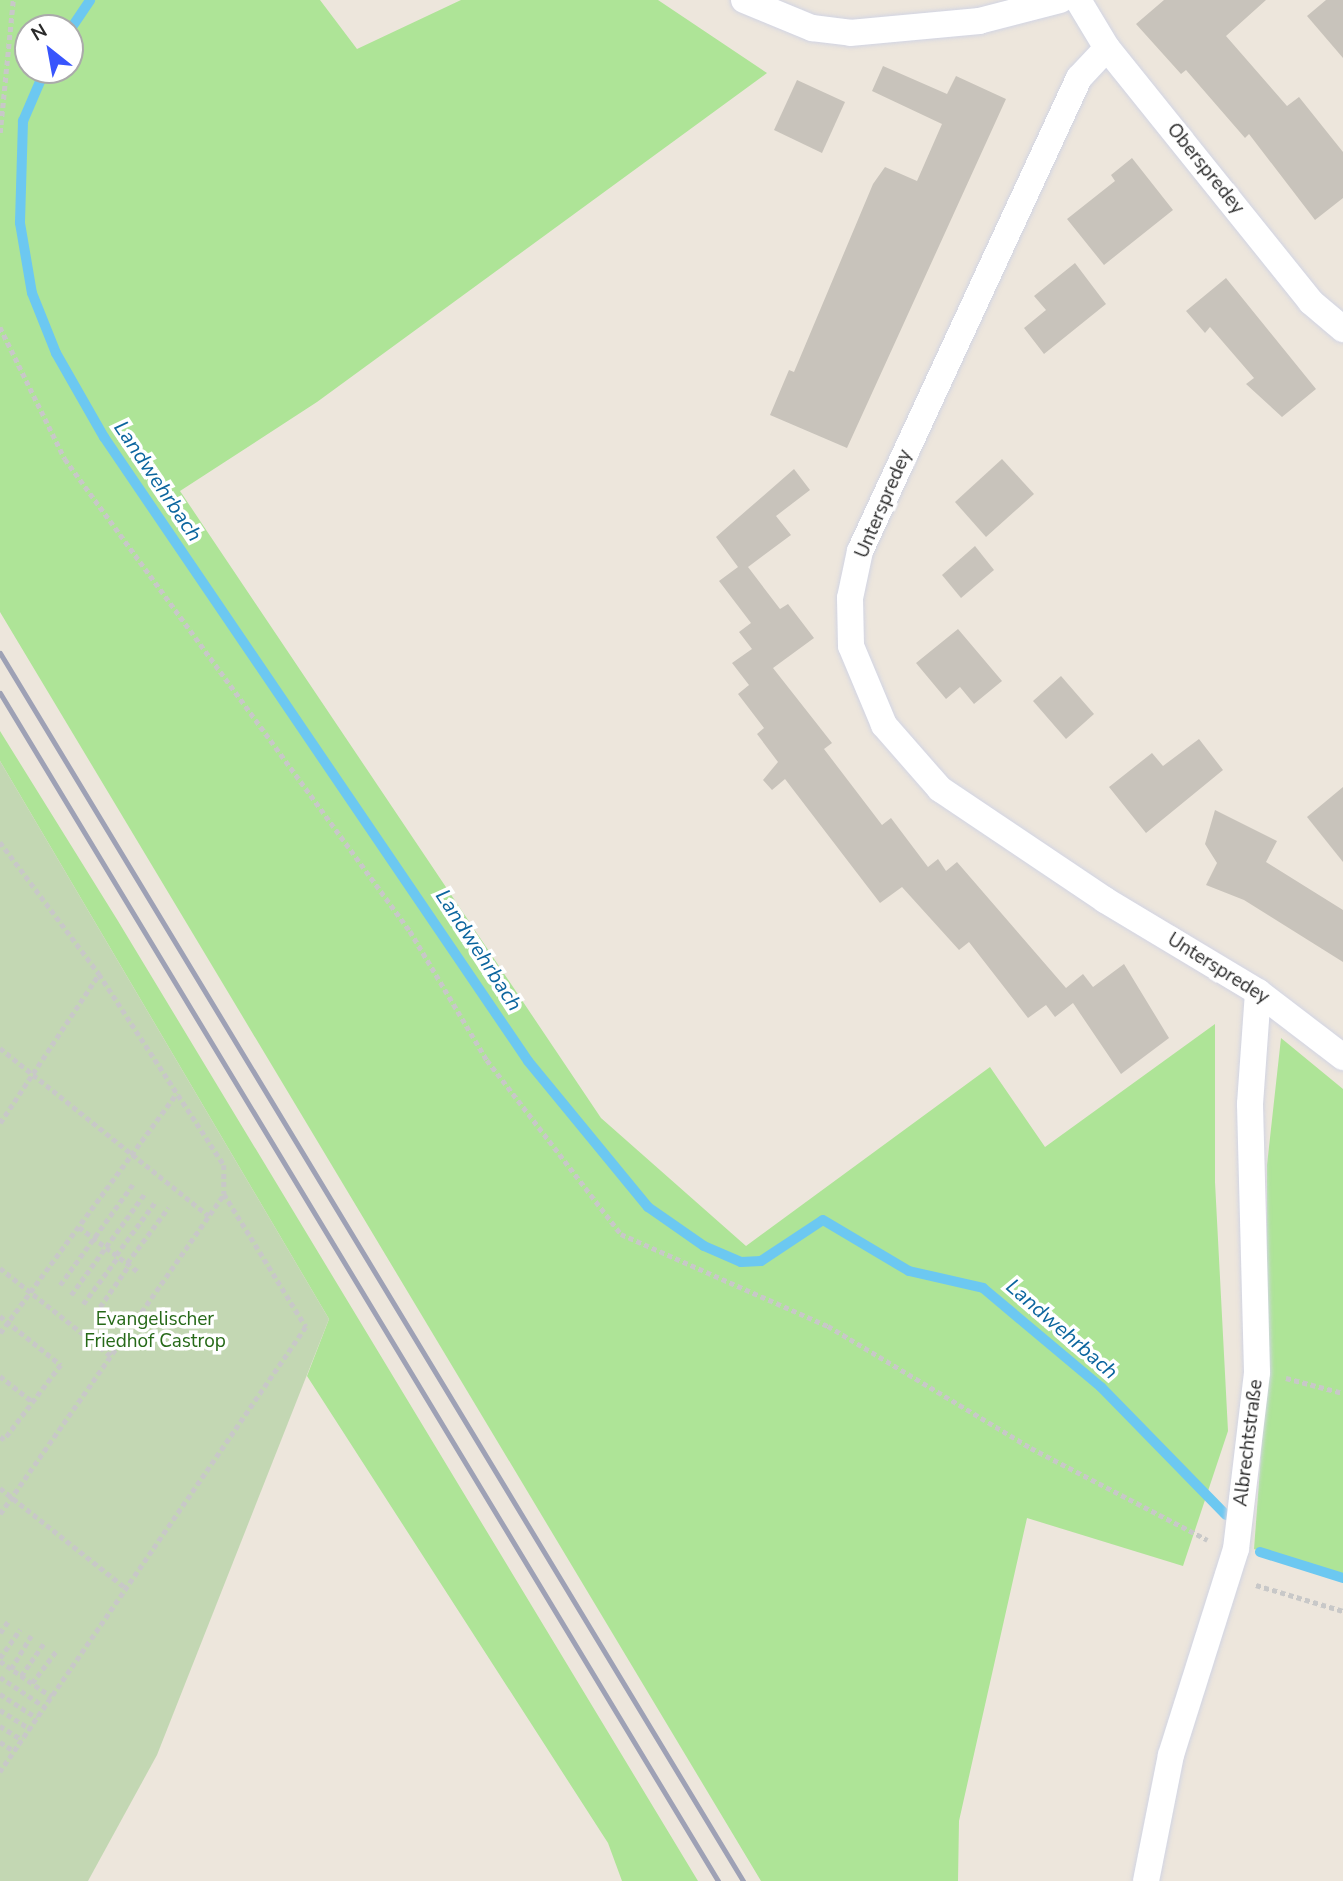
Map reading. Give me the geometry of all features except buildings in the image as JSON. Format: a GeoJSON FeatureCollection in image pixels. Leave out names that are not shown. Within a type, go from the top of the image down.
{"type":"FeatureCollection","features":[{"type":"Feature","properties":{"kind":"street"},"geometry":{"type":"LineString","coordinates":[[744,0],[812,28],[850,33],[979,22],[1060,0]]}},
{"type":"Feature","properties":{"kind":"street","name":"Oberspredey"},"geometry":{"type":"LineString","coordinates":[[1078,0],[1107,48],[1311,302],[1343,329]]}},
{"type":"Feature","properties":{"kind":"street","name":"Unterspredey"},"geometry":{"type":"LineString","coordinates":[[1107,48],[1079,78],[860,551],[850,598],[851,646],[884,725],[940,789],[1105,900],[1258,992],[1343,1057]]}},
{"type":"Feature","properties":{"kind":"street","name":"Albrechtstraße"},"geometry":{"type":"LineString","coordinates":[[1146,1881],[1171,1755],[1236,1549],[1257,1372],[1250,1104],[1258,992]]}},
{"type":"Feature","properties":{"kind":"path"},"geometry":{"type":"LineString","coordinates":[[0,133],[13,0]]}},
{"type":"Feature","properties":{"kind":"path"},"geometry":{"type":"LineString","coordinates":[[0,327],[65,459],[410,931],[487,1060],[621,1234],[828,1326],[1031,1448],[1236,1549]]}},
{"type":"Feature","properties":{"kind":"path"},"geometry":{"type":"LineString","coordinates":[[0,842],[99,974],[224,1165],[224,1194],[306,1327],[0,1772]]}},
{"type":"Feature","properties":{"kind":"path"},"geometry":{"type":"LineString","coordinates":[[0,1123],[99,974]]}},
{"type":"Feature","properties":{"kind":"path"},"geometry":{"type":"LineString","coordinates":[[0,1048],[209,1216]]}},
{"type":"Feature","properties":{"kind":"path"},"geometry":{"type":"LineString","coordinates":[[0,1333],[177,1093]]}},
{"type":"Feature","properties":{"kind":"path"},"geometry":{"type":"LineString","coordinates":[[60,1285],[133,1184]]}},
{"type":"Feature","properties":{"kind":"path"},"geometry":{"type":"LineString","coordinates":[[71,1296],[145,1193]]}},
{"type":"Feature","properties":{"kind":"path"},"geometry":{"type":"LineString","coordinates":[[0,1514],[224,1194]]}},
{"type":"Feature","properties":{"kind":"path"},"geometry":{"type":"LineString","coordinates":[[83,1304],[156,1201]]}},
{"type":"Feature","properties":{"kind":"path"},"geometry":{"type":"LineString","coordinates":[[95,1314],[167,1208]]}},
{"type":"Feature","properties":{"kind":"path"},"geometry":{"type":"LineString","coordinates":[[79,1227],[140,1273]]}},
{"type":"Feature","properties":{"kind":"path"},"geometry":{"type":"LineString","coordinates":[[0,1268],[111,1356]]}},
{"type":"Feature","properties":{"kind":"path"},"geometry":{"type":"LineString","coordinates":[[0,1316],[61,1366],[4,1440],[0,1437]]}},
{"type":"Feature","properties":{"kind":"path"},"geometry":{"type":"LineString","coordinates":[[1257,1372],[1343,1393]]}},
{"type":"Feature","properties":{"kind":"path"},"geometry":{"type":"LineString","coordinates":[[0,1376],[33,1402]]}},
{"type":"Feature","properties":{"kind":"path"},"geometry":{"type":"LineString","coordinates":[[0,1488],[127,1589]]}},
{"type":"Feature","properties":{"kind":"path"},"geometry":{"type":"LineString","coordinates":[[1228,1577],[1343,1611]]}},
{"type":"Feature","properties":{"kind":"path"},"geometry":{"type":"LineString","coordinates":[[0,1633],[8,1620]]}},
{"type":"Feature","properties":{"kind":"path"},"geometry":{"type":"LineString","coordinates":[[20,1629],[0,1660],[52,1697]]}},
{"type":"Feature","properties":{"kind":"path"},"geometry":{"type":"LineString","coordinates":[[11,1669],[31,1636]]}},
{"type":"Feature","properties":{"kind":"path"},"geometry":{"type":"LineString","coordinates":[[21,1676],[44,1643]]}},
{"type":"Feature","properties":{"kind":"path"},"geometry":{"type":"LineString","coordinates":[[32,1683],[57,1650]]}},
{"type":"Feature","properties":{"kind":"path"},"geometry":{"type":"LineString","coordinates":[[0,1677],[45,1707]]}},
{"type":"Feature","properties":{"kind":"path"},"geometry":{"type":"LineString","coordinates":[[0,1693],[37,1718]]}},
{"type":"Feature","properties":{"kind":"path"},"geometry":{"type":"LineString","coordinates":[[0,1710],[30,1729]]}},
{"type":"Feature","properties":{"kind":"path"},"geometry":{"type":"LineString","coordinates":[[0,1726],[22,1740]]}},
{"type":"Feature","properties":{"kind":"path"},"geometry":{"type":"LineString","coordinates":[[0,1742],[14,1751]]}},
{"type":"Feature","properties":{"kind":"path"},"geometry":{"type":"LineString","coordinates":[[0,1759],[6,1763]]}},
{"type":"Feature","properties":{"kind":"green space"},"geometry":{"type":"Polygon","coordinates":[[[0,0],[320,0],[357,49],[461,0],[658,0],[767,73],[317,402],[180,491],[601,1118],[746,1246],[990,1067],[1045,1147],[1215,1024],[1215,1182],[1228,1431],[1183,1566],[1027,1518],[959,1821],[958,1881],[761,1881],[0,612],[0,0]]]}},
{"type":"Feature","properties":{"kind":"green space"},"geometry":{"type":"Polygon","coordinates":[[[0,731],[118,921],[698,1881],[622,1881],[608,1843],[307,1376],[329,1319],[0,761],[0,731]]]}},
{"type":"Feature","properties":{"kind":"green space","name":"Evangelischer Friedhof Castrop"},"geometry":{"type":"Polygon","coordinates":[[[0,761],[329,1319],[157,1755],[88,1881],[0,1881],[0,761]]]}},
{"type":"Feature","properties":{"kind":"green space"},"geometry":{"type":"Polygon","coordinates":[[[1281,1038],[1343,1089],[1343,1582],[1254,1549],[1267,1373],[1267,1165],[1281,1038]]]}},
{"type":"Feature","properties":{"kind":"waterway","name":"Landwehrbach"},"geometry":{"type":"LineString","coordinates":[[81,14],[90,0]]}},
{"type":"Feature","properties":{"kind":"waterway","name":"Landwehrbach"},"geometry":{"type":"LineString","coordinates":[[39,84],[23,121],[20,223],[32,293],[56,353],[104,437],[528,1061],[648,1207],[704,1246],[741,1262],[761,1261],[823,1220],[909,1271],[983,1288],[1101,1387],[1226,1515]]}},
{"type":"Feature","properties":{"kind":"waterway","name":"Landwehrbach"},"geometry":{"type":"LineString","coordinates":[[1260,1552],[1343,1578]]}},
{"type":"Feature","properties":{"kind":"railway"},"geometry":{"type":"LineString","coordinates":[[0,653],[743,1881]]}},
{"type":"Feature","properties":{"kind":"railway"},"geometry":{"type":"LineString","coordinates":[[0,693],[718,1881]]}}]}
